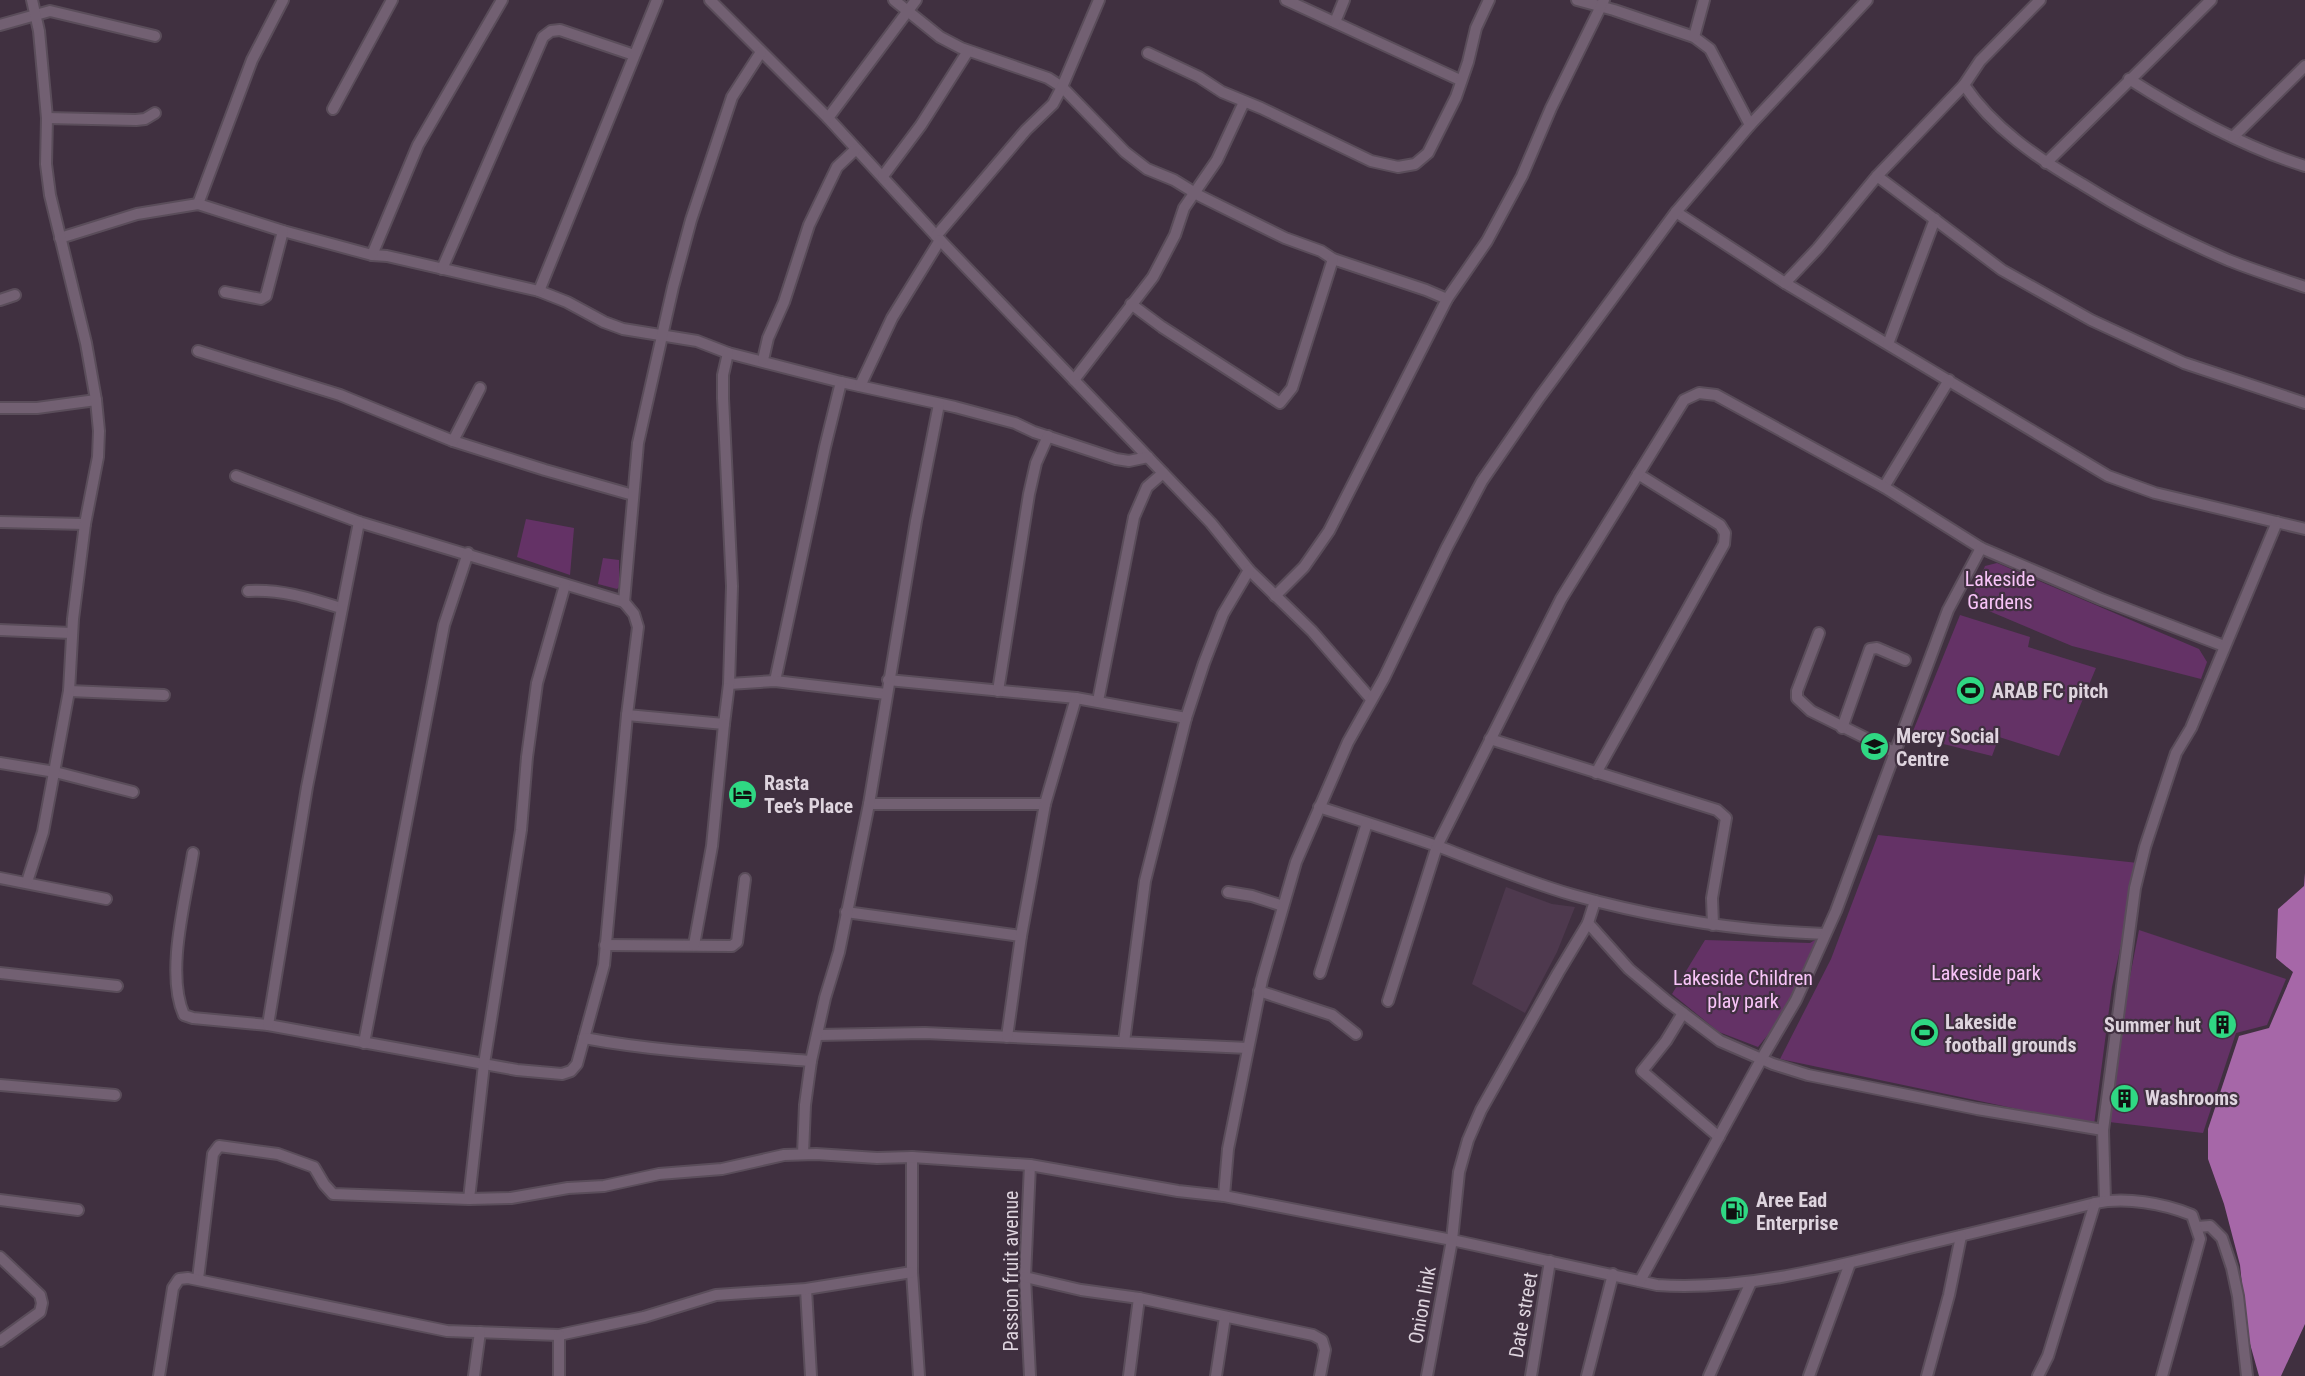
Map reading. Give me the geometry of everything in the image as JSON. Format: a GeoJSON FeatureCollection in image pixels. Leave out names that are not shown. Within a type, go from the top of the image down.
{"type":"FeatureCollection","features":[{"type":"Feature","properties":{"kind":"street"},"geometry":{"type":"LineString","coordinates":[[27,882],[43,832],[69,691],[71,633],[85,524],[98,457],[99,431],[86,343],[50,195],[46,164],[47,118],[39,31],[32,0]]}},
{"type":"Feature","properties":{"kind":"street"},"geometry":{"type":"LineString","coordinates":[[198,204],[252,60],[283,0]]}},
{"type":"Feature","properties":{"kind":"street"},"geometry":{"type":"LineString","coordinates":[[333,109],[392,0]]}},
{"type":"Feature","properties":{"kind":"street"},"geometry":{"type":"LineString","coordinates":[[372,255],[418,145],[502,0]]}},
{"type":"Feature","properties":{"kind":"street"},"geometry":{"type":"LineString","coordinates":[[539,291],[657,0]]}},
{"type":"Feature","properties":{"kind":"street"},"geometry":{"type":"LineString","coordinates":[[710,0],[883,176],[938,238],[1211,523],[1249,570],[1312,631],[1371,699]]}},
{"type":"Feature","properties":{"kind":"street"},"geometry":{"type":"LineString","coordinates":[[894,0],[940,37],[968,51],[1048,78],[1062,87],[1125,152],[1147,169],[1174,180],[1285,238],[1321,251],[1332,259],[1447,299]]}},
{"type":"Feature","properties":{"kind":"street"},"geometry":{"type":"LineString","coordinates":[[828,118],[916,0]]}},
{"type":"Feature","properties":{"kind":"street"},"geometry":{"type":"LineString","coordinates":[[860,386],[891,318],[938,238],[1026,129],[1053,104],[1099,0]]}},
{"type":"Feature","properties":{"kind":"street"},"geometry":{"type":"LineString","coordinates":[[1286,0],[1460,80]]}},
{"type":"Feature","properties":{"kind":"street"},"geometry":{"type":"LineString","coordinates":[[1335,22],[1344,0]]}},
{"type":"Feature","properties":{"kind":"street"},"geometry":{"type":"LineString","coordinates":[[1148,53],[1199,77],[1222,92],[1261,108],[1371,161],[1398,167],[1416,164],[1428,153],[1456,97],[1476,28],[1489,0]]}},
{"type":"Feature","properties":{"kind":"street"},"geometry":{"type":"LineString","coordinates":[[1576,0],[1603,4],[1694,38],[1710,49],[1750,125]]}},
{"type":"Feature","properties":{"kind":"street"},"geometry":{"type":"LineString","coordinates":[[1694,38],[1704,0]]}},
{"type":"Feature","properties":{"kind":"street"},"geometry":{"type":"LineString","coordinates":[[1224,1196],[1228,1149],[1259,991],[1296,862],[1348,742],[1384,678],[1447,547],[1482,481],[1539,398],[1676,212],[1750,125],[1867,0]]}},
{"type":"Feature","properties":{"kind":"street"},"geometry":{"type":"LineString","coordinates":[[1785,283],[1818,248],[1877,176],[1964,85],[1980,62],[2040,0]]}},
{"type":"Feature","properties":{"kind":"street"},"geometry":{"type":"LineString","coordinates":[[2046,163],[2211,0]]}},
{"type":"Feature","properties":{"kind":"street"},"geometry":{"type":"LineString","coordinates":[[1275,596],[1304,567],[1329,531],[1447,299],[1487,241],[1522,176],[1551,108],[1603,4]]}},
{"type":"Feature","properties":{"kind":"street"},"geometry":{"type":"LineString","coordinates":[[0,25],[50,11],[155,36]]}},
{"type":"Feature","properties":{"kind":"street"},"geometry":{"type":"LineString","coordinates":[[441,269],[543,37],[550,31],[560,30],[634,55]]}},
{"type":"Feature","properties":{"kind":"street"},"geometry":{"type":"LineString","coordinates":[[883,176],[921,125],[968,51]]}},
{"type":"Feature","properties":{"kind":"street"},"geometry":{"type":"LineString","coordinates":[[624,602],[638,443],[673,287],[690,220],[732,97],[761,52]]}},
{"type":"Feature","properties":{"kind":"street"},"geometry":{"type":"LineString","coordinates":[[2233,136],[2305,66]]}},
{"type":"Feature","properties":{"kind":"street"},"geometry":{"type":"LineString","coordinates":[[2129,79],[2176,109],[2278,158],[2305,166]]}},
{"type":"Feature","properties":{"kind":"street"},"geometry":{"type":"LineString","coordinates":[[1964,85],[1978,106],[2046,163],[2130,214],[2228,260],[2305,287]]}},
{"type":"Feature","properties":{"kind":"street"},"geometry":{"type":"LineString","coordinates":[[1074,380],[1153,277],[1175,235],[1184,208],[1217,160],[1244,102]]}},
{"type":"Feature","properties":{"kind":"street"},"geometry":{"type":"LineString","coordinates":[[47,118],[136,120],[155,113]]}},
{"type":"Feature","properties":{"kind":"street"},"geometry":{"type":"LineString","coordinates":[[763,360],[768,338],[784,302],[809,225],[837,167],[856,149]]}},
{"type":"Feature","properties":{"kind":"street"},"geometry":{"type":"LineString","coordinates":[[1877,176],[2002,270],[2091,320],[2184,363],[2304,399]]}},
{"type":"Feature","properties":{"kind":"street"},"geometry":{"type":"LineString","coordinates":[[60,238],[137,214],[198,204],[283,231],[372,255],[387,256],[539,291],[567,302],[604,322],[663,337],[697,341],[728,353],[1014,423],[1123,461],[1148,457]]}},
{"type":"Feature","properties":{"kind":"street"},"geometry":{"type":"LineString","coordinates":[[1676,212],[1785,283],[2108,476],[2155,493],[2305,529]]}},
{"type":"Feature","properties":{"kind":"street"},"geometry":{"type":"LineString","coordinates":[[1888,344],[1935,219]]}},
{"type":"Feature","properties":{"kind":"street"},"geometry":{"type":"LineString","coordinates":[[225,292],[261,299],[266,296],[283,231]]}},
{"type":"Feature","properties":{"kind":"street"},"geometry":{"type":"LineString","coordinates":[[1131,304],[1162,327],[1280,403],[1292,388],[1332,259]]}},
{"type":"Feature","properties":{"kind":"street"},"geometry":{"type":"LineString","coordinates":[[0,300],[15,295]]}},
{"type":"Feature","properties":{"kind":"street"},"geometry":{"type":"LineString","coordinates":[[198,351],[340,395],[453,441],[633,495]]}},
{"type":"Feature","properties":{"kind":"street"},"geometry":{"type":"LineString","coordinates":[[694,945],[712,846],[729,684],[732,586],[723,398],[723,375],[728,353]]}},
{"type":"Feature","properties":{"kind":"street"},"geometry":{"type":"LineString","coordinates":[[1884,487],[1949,380]]}},
{"type":"Feature","properties":{"kind":"street"},"geometry":{"type":"LineString","coordinates":[[775,681],[841,382]]}},
{"type":"Feature","properties":{"kind":"street"},"geometry":{"type":"LineString","coordinates":[[453,441],[480,388]]}},
{"type":"Feature","properties":{"kind":"street"},"geometry":{"type":"LineString","coordinates":[[1389,1001],[1437,846],[1561,598],[1684,400],[1698,393],[1716,395],[1884,487],[1981,548],[2090,594],[2224,646]]}},
{"type":"Feature","properties":{"kind":"street"},"geometry":{"type":"LineString","coordinates":[[0,408],[38,408],[96,400]]}},
{"type":"Feature","properties":{"kind":"street"},"geometry":{"type":"LineString","coordinates":[[803,1154],[805,1105],[811,1061],[839,952],[869,804],[888,680],[939,404]]}},
{"type":"Feature","properties":{"kind":"street"},"geometry":{"type":"LineString","coordinates":[[998,691],[1029,494],[1036,464],[1048,436]]}},
{"type":"Feature","properties":{"kind":"street"},"geometry":{"type":"LineString","coordinates":[[1098,701],[1134,517],[1147,487],[1163,474]]}},
{"type":"Feature","properties":{"kind":"street"},"geometry":{"type":"LineString","coordinates":[[1596,773],[1724,544],[1725,533],[1719,525],[1638,474]]}},
{"type":"Feature","properties":{"kind":"street"},"geometry":{"type":"LineString","coordinates":[[193,853],[176,959],[176,989],[184,1015],[193,1018],[268,1026],[517,1070],[562,1074],[572,1071],[577,1064],[604,965],[627,715],[638,627],[634,614],[624,602],[468,553],[359,522],[236,477]]}},
{"type":"Feature","properties":{"kind":"street"},"geometry":{"type":"LineString","coordinates":[[0,522],[85,524]]}},
{"type":"Feature","properties":{"kind":"street"},"geometry":{"type":"LineString","coordinates":[[268,1026],[307,787],[359,522]]}},
{"type":"Feature","properties":{"kind":"street"},"geometry":{"type":"LineString","coordinates":[[2038,1376],[2048,1356],[2100,1202],[2103,1130],[2135,888],[2145,847],[2176,753],[2191,728],[2277,522]]}},
{"type":"Feature","properties":{"kind":"street"},"geometry":{"type":"LineString","coordinates":[[1640,1281],[1796,1000],[1849,878],[1948,610],[1981,548]]}},
{"type":"Feature","properties":{"kind":"street"},"geometry":{"type":"LineString","coordinates":[[364,1043],[444,625],[468,553]]}},
{"type":"Feature","properties":{"kind":"street"},"geometry":{"type":"LineString","coordinates":[[1124,1042],[1145,881],[1186,718],[1223,614],[1249,570]]}},
{"type":"Feature","properties":{"kind":"street"},"geometry":{"type":"LineString","coordinates":[[469,1199],[484,1064],[521,830],[527,757],[537,683],[566,585]]}},
{"type":"Feature","properties":{"kind":"street"},"geometry":{"type":"LineString","coordinates":[[248,591],[288,592],[341,608]]}},
{"type":"Feature","properties":{"kind":"street"},"geometry":{"type":"LineString","coordinates":[[0,630],[71,633]]}},
{"type":"Feature","properties":{"kind":"street"},"geometry":{"type":"LineString","coordinates":[[1819,633],[1797,691],[1797,698],[1811,711],[1894,752]]}},
{"type":"Feature","properties":{"kind":"street"},"geometry":{"type":"LineString","coordinates":[[1842,728],[1870,649],[1877,648],[1905,660]]}},
{"type":"Feature","properties":{"kind":"street"},"geometry":{"type":"LineString","coordinates":[[888,680],[1076,698],[1186,718]]}},
{"type":"Feature","properties":{"kind":"street"},"geometry":{"type":"LineString","coordinates":[[729,684],[775,681],[886,694]]}},
{"type":"Feature","properties":{"kind":"street"},"geometry":{"type":"LineString","coordinates":[[69,691],[164,695]]}},
{"type":"Feature","properties":{"kind":"street"},"geometry":{"type":"LineString","coordinates":[[1007,1037],[1021,936],[1045,804],[1076,698]]}},
{"type":"Feature","properties":{"kind":"street"},"geometry":{"type":"LineString","coordinates":[[627,715],[724,724]]}},
{"type":"Feature","properties":{"kind":"street"},"geometry":{"type":"LineString","coordinates":[[1490,739],[1717,810],[1726,818],[1712,898],[1713,925]]}},
{"type":"Feature","properties":{"kind":"street"},"geometry":{"type":"LineString","coordinates":[[0,763],[55,772],[133,792]]}},
{"type":"Feature","properties":{"kind":"street"},"geometry":{"type":"LineString","coordinates":[[869,804],[1045,804]]}},
{"type":"Feature","properties":{"kind":"street"},"geometry":{"type":"LineString","coordinates":[[1318,807],[1437,846],[1527,880],[1595,901],[1713,925],[1776,932],[1825,934]]}},
{"type":"Feature","properties":{"kind":"street"},"geometry":{"type":"LineString","coordinates":[[1320,973],[1367,823]]}},
{"type":"Feature","properties":{"kind":"street"},"geometry":{"type":"LineString","coordinates":[[0,878],[106,899]]}},
{"type":"Feature","properties":{"kind":"street"},"geometry":{"type":"LineString","coordinates":[[605,945],[732,946],[737,942],[745,879]]}},
{"type":"Feature","properties":{"kind":"street"},"geometry":{"type":"LineString","coordinates":[[1228,892],[1283,906]]}},
{"type":"Feature","properties":{"kind":"street","name":"Onion link"},"geometry":{"type":"LineString","coordinates":[[1427,1376],[1452,1240],[1459,1172],[1468,1140],[1481,1110],[1588,923],[1595,901]]}},
{"type":"Feature","properties":{"kind":"street"},"geometry":{"type":"LineString","coordinates":[[846,912],[1021,936]]}},
{"type":"Feature","properties":{"kind":"street"},"geometry":{"type":"LineString","coordinates":[[1588,923],[1629,969],[1683,1013],[1720,1041],[1762,1058],[1808,1075],[1977,1109],[2103,1130]]}},
{"type":"Feature","properties":{"kind":"street"},"geometry":{"type":"LineString","coordinates":[[0,973],[117,986]]}},
{"type":"Feature","properties":{"kind":"street"},"geometry":{"type":"LineString","coordinates":[[1259,991],[1332,1015],[1356,1034]]}},
{"type":"Feature","properties":{"kind":"street"},"geometry":{"type":"LineString","coordinates":[[1683,1013],[1666,1041],[1642,1071],[1719,1137]]}},
{"type":"Feature","properties":{"kind":"street"},"geometry":{"type":"LineString","coordinates":[[817,1035],[925,1033],[1248,1048]]}},
{"type":"Feature","properties":{"kind":"street"},"geometry":{"type":"LineString","coordinates":[[584,1038],[621,1045],[700,1054],[811,1061]]}},
{"type":"Feature","properties":{"kind":"street"},"geometry":{"type":"LineString","coordinates":[[0,1085],[115,1095]]}},
{"type":"Feature","properties":{"kind":"street"},"geometry":{"type":"LineString","coordinates":[[198,1279],[213,1155],[219,1146],[278,1154],[314,1167],[333,1194],[469,1199],[511,1198],[568,1188],[604,1186],[660,1174],[723,1169],[784,1155],[912,1157],[1030,1165],[1178,1191],[1224,1196],[1452,1240],[1657,1285],[1689,1287],[1751,1282],[1850,1263],[2100,1202],[2131,1201],[2177,1209],[2192,1215],[2200,1239],[2162,1376]]}},
{"type":"Feature","properties":{"kind":"street"},"geometry":{"type":"LineString","coordinates":[[912,1157],[912,1272],[919,1376]]}},
{"type":"Feature","properties":{"kind":"street","name":"Passion fruit avenue"},"geometry":{"type":"LineString","coordinates":[[1030,1165],[1025,1276],[1030,1376]]}},
{"type":"Feature","properties":{"kind":"street"},"geometry":{"type":"LineString","coordinates":[[0,1200],[78,1210]]}},
{"type":"Feature","properties":{"kind":"street"},"geometry":{"type":"LineString","coordinates":[[2197,1227],[2210,1226],[2222,1238],[2238,1296],[2247,1376]]}},
{"type":"Feature","properties":{"kind":"street"},"geometry":{"type":"LineString","coordinates":[[1926,1376],[1949,1295],[1961,1236]]}},
{"type":"Feature","properties":{"kind":"street"},"geometry":{"type":"LineString","coordinates":[[0,1257],[40,1295],[42,1303],[40,1312],[0,1341]]}},
{"type":"Feature","properties":{"kind":"street","name":"Date street"},"geometry":{"type":"LineString","coordinates":[[1531,1376],[1550,1261]]}},
{"type":"Feature","properties":{"kind":"street"},"geometry":{"type":"LineString","coordinates":[[1809,1376],[1850,1263]]}},
{"type":"Feature","properties":{"kind":"street"},"geometry":{"type":"LineString","coordinates":[[159,1376],[173,1288],[179,1279],[198,1279],[447,1330],[560,1335],[645,1317],[716,1295],[807,1289],[912,1272]]}},
{"type":"Feature","properties":{"kind":"street"},"geometry":{"type":"LineString","coordinates":[[1587,1376],[1613,1274]]}},
{"type":"Feature","properties":{"kind":"street"},"geometry":{"type":"LineString","coordinates":[[1025,1276],[1081,1290],[1138,1298],[1313,1335],[1322,1340],[1325,1350],[1320,1376]]}},
{"type":"Feature","properties":{"kind":"street"},"geometry":{"type":"LineString","coordinates":[[1709,1376],[1751,1282]]}},
{"type":"Feature","properties":{"kind":"street"},"geometry":{"type":"LineString","coordinates":[[807,1289],[811,1376]]}},
{"type":"Feature","properties":{"kind":"street"},"geometry":{"type":"LineString","coordinates":[[1129,1376],[1138,1298]]}},
{"type":"Feature","properties":{"kind":"street"},"geometry":{"type":"LineString","coordinates":[[1216,1376],[1226,1317]]}},
{"type":"Feature","properties":{"kind":"street"},"geometry":{"type":"LineString","coordinates":[[474,1376],[480,1332]]}},
{"type":"Feature","properties":{"kind":"street"},"geometry":{"type":"LineString","coordinates":[[559,1376],[560,1335]]}},
{"type":"Feature","properties":{"kind":"shaded area"},"geometry":{"type":"Polygon","coordinates":[[[2305,873],[2305,1324],[2281,1376],[2259,1376],[2247,1333],[2240,1265],[2224,1204],[2208,1159],[2208,1129],[2239,1036],[2269,1028],[2293,972],[2276,958],[2278,909],[2304,886],[2305,873]]]}},
{"type":"Feature","properties":{"kind":"shaded area"},"geometry":{"type":"Polygon","coordinates":[[[1506,887],[1552,904],[1575,907],[1557,952],[1525,1013],[1472,984],[1506,887]]]}},
{"type":"Feature","properties":{"kind":"green space"},"geometry":{"type":"Polygon","coordinates":[[[526,519],[574,528],[570,575],[517,557],[526,519]]]}},
{"type":"Feature","properties":{"kind":"green space"},"geometry":{"type":"Polygon","coordinates":[[[603,558],[619,560],[619,587],[617,589],[598,584],[603,558]]]}},
{"type":"Feature","properties":{"kind":"green space","name":"Lakeside Gardens"},"geometry":{"type":"Polygon","coordinates":[[[1997,563],[2199,649],[2207,662],[2201,679],[2072,646],[1970,603],[1985,566],[1997,563]]]}},
{"type":"Feature","properties":{"kind":"green space","name":"ARAB FC pitch"},"geometry":{"type":"Polygon","coordinates":[[[1960,615],[2030,637],[2028,647],[2096,668],[2059,756],[1999,737],[1992,756],[1911,736],[1960,615]]]}},
{"type":"Feature","properties":{"kind":"green space","name":"Lakeside park"},"geometry":{"type":"Polygon","coordinates":[[[1878,835],[2138,863],[2112,987],[2094,1125],[1780,1059],[1831,959],[1878,835]]]}},
{"type":"Feature","properties":{"kind":"green space"},"geometry":{"type":"Polygon","coordinates":[[[2139,930],[2286,979],[2267,1025],[2236,1033],[2203,1133],[2109,1122],[2122,1018],[2139,930]]]}},
{"type":"Feature","properties":{"kind":"green space","name":"Lakeside Children play park"},"geometry":{"type":"Polygon","coordinates":[[[1825,934],[1796,1000],[1758,1047],[1719,1032],[1672,994],[1705,940],[1810,943],[1825,934]]]}},
{"type":"Feature","properties":{"kind":"place","name":"ARAB FC pitch"},"geometry":{"type":"Point","coordinates":[1971,691]}},
{"type":"Feature","properties":{"kind":"place","name":"Mercy Social Centre"},"geometry":{"type":"Point","coordinates":[1875,747]}},
{"type":"Feature","properties":{"kind":"place","name":"Rasta Tee’s Place"},"geometry":{"type":"Point","coordinates":[743,794]}},
{"type":"Feature","properties":{"kind":"place","name":"Summer hut"},"geometry":{"type":"Point","coordinates":[2222,1025]}},
{"type":"Feature","properties":{"kind":"place","name":"Lakeside football grounds"},"geometry":{"type":"Point","coordinates":[1924,1033]}},
{"type":"Feature","properties":{"kind":"place","name":"Washrooms"},"geometry":{"type":"Point","coordinates":[2124,1098]}},
{"type":"Feature","properties":{"kind":"place","name":"Aree Ead Enterprise"},"geometry":{"type":"Point","coordinates":[1735,1211]}}]}
